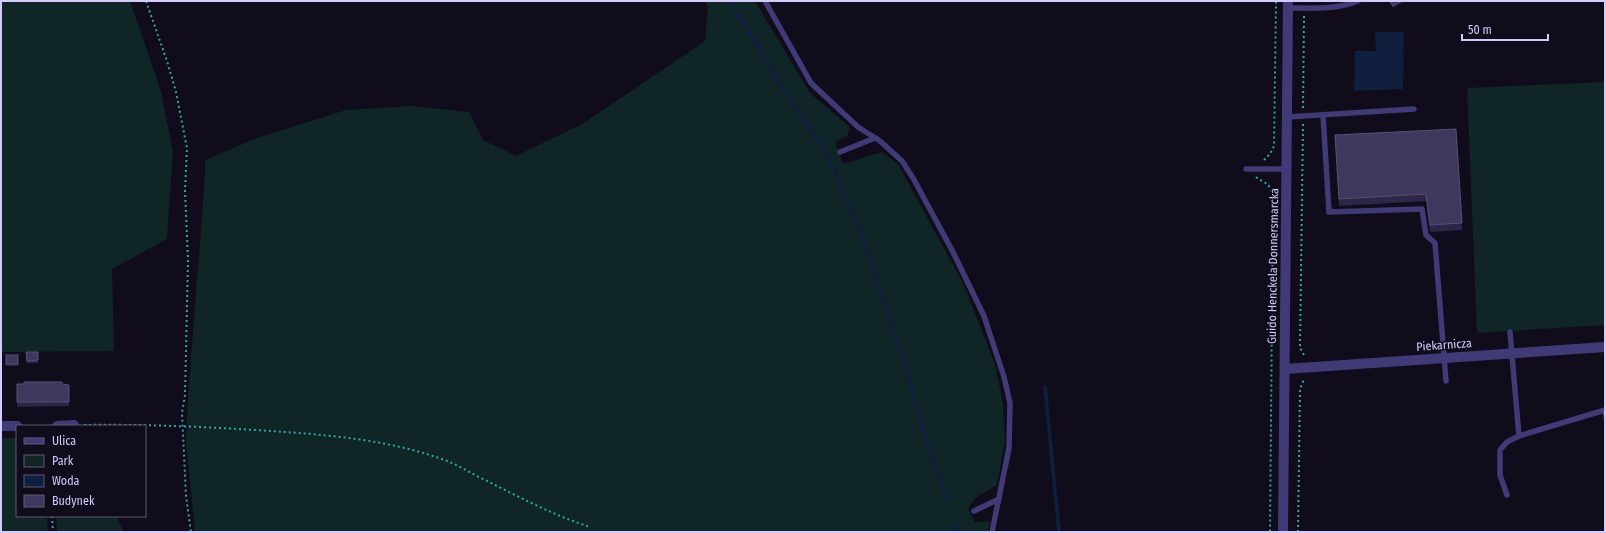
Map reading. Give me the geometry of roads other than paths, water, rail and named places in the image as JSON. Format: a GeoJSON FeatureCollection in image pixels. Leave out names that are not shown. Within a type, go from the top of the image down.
{"type":"FeatureCollection","features":[{"type":"Feature","properties":{"kind":"street","name":"Guido Henckela Donnersmarcka"},"geometry":{"type":"LineString","coordinates":[[1283,532],[1288,4]]}},
{"type":"Feature","properties":{"kind":"street","name":"Piekarnicza"},"geometry":{"type":"LineString","coordinates":[[1285,369],[1605,346]]}},
{"type":"Feature","properties":{"kind":"street"},"geometry":{"type":"LineString","coordinates":[[1,426],[16,426]]}},
{"type":"Feature","properties":{"kind":"lane"},"geometry":{"type":"LineString","coordinates":[[765,1],[811,83],[858,126],[897,156],[913,178],[953,252],[984,316],[1004,377],[1010,403],[1009,448],[992,532]]}},
{"type":"Feature","properties":{"kind":"lane"},"geometry":{"type":"LineString","coordinates":[[1288,4],[1304,8],[1342,6],[1358,1]]}},
{"type":"Feature","properties":{"kind":"lane"},"geometry":{"type":"LineString","coordinates":[[1287,117],[1414,109]]}},
{"type":"Feature","properties":{"kind":"lane"},"geometry":{"type":"LineString","coordinates":[[1323,115],[1329,212],[1422,210],[1426,235],[1435,243],[1446,381]]}},
{"type":"Feature","properties":{"kind":"lane"},"geometry":{"type":"LineString","coordinates":[[840,152],[875,138]]}},
{"type":"Feature","properties":{"kind":"lane"},"geometry":{"type":"LineString","coordinates":[[1246,169],[1287,169]]}},
{"type":"Feature","properties":{"kind":"lane"},"geometry":{"type":"LineString","coordinates":[[1510,332],[1518,436]]}},
{"type":"Feature","properties":{"kind":"lane"},"geometry":{"type":"LineString","coordinates":[[1507,495],[1500,475],[1500,450],[1507,442],[1518,436],[1605,410]]}},
{"type":"Feature","properties":{"kind":"lane"},"geometry":{"type":"LineString","coordinates":[[974,511],[999,499]]}},
{"type":"Feature","properties":{"kind":"water"},"geometry":{"type":"Polygon","coordinates":[[[1375,32],[1404,32],[1403,89],[1354,91],[1355,51],[1376,51],[1375,32]]]}},
{"type":"Feature","properties":{"kind":"waterway"},"geometry":{"type":"LineString","coordinates":[[730,1],[787,94],[823,147],[841,185],[861,232],[899,346],[930,454],[948,500]]}},
{"type":"Feature","properties":{"kind":"waterway"},"geometry":{"type":"LineString","coordinates":[[1045,387],[1059,532]]}},
{"type":"Feature","properties":{"kind":"waterway"},"geometry":{"type":"LineString","coordinates":[[955,524],[957,532]]}}]}
